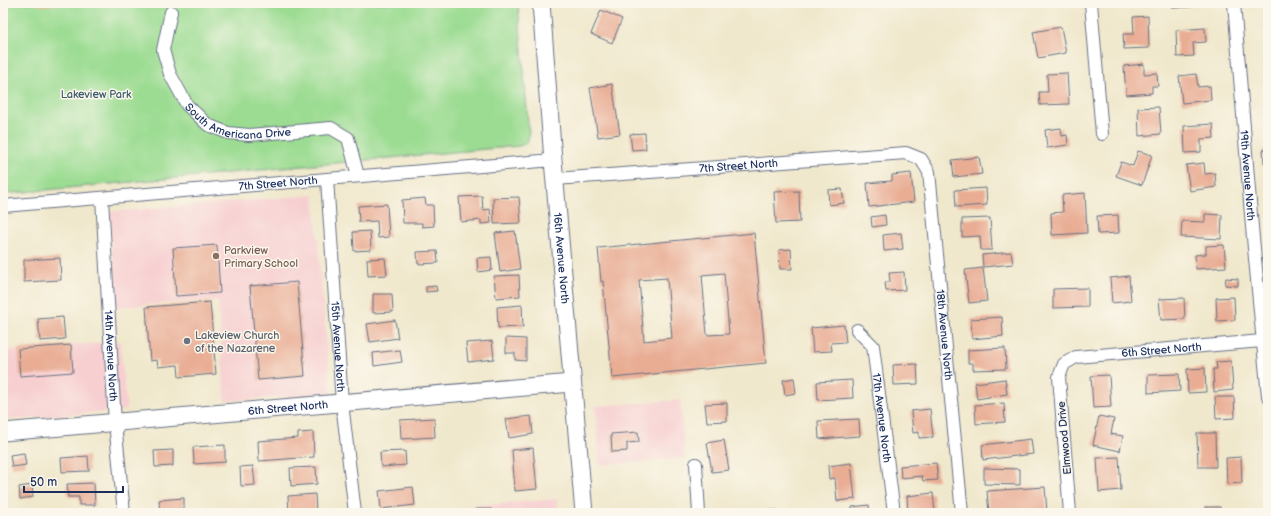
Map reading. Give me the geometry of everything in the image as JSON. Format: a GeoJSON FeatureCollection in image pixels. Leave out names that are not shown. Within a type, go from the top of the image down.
{"type":"FeatureCollection","features":[{"type":"Feature","properties":{"kind":"street","name":"16th Avenue North"},"geometry":{"type":"LineString","coordinates":[[541,3],[553,160],[584,513]]}},
{"type":"Feature","properties":{"kind":"street"},"geometry":{"type":"LineString","coordinates":[[1091,3],[1102,134]]}},
{"type":"Feature","properties":{"kind":"street","name":"19th Avenue North"},"geometry":{"type":"LineString","coordinates":[[1234,3],[1262,341],[1268,396]]}},
{"type":"Feature","properties":{"kind":"street","name":"South Americana Drive"},"geometry":{"type":"LineString","coordinates":[[171,12],[163,50],[170,74],[187,105],[208,125],[228,133],[249,135],[331,128],[348,138],[358,176]]}},
{"type":"Feature","properties":{"kind":"street","name":"7th Street North"},"geometry":{"type":"LineString","coordinates":[[555,179],[906,154],[921,159]]}},
{"type":"Feature","properties":{"kind":"street","name":"18th Avenue North"},"geometry":{"type":"LineString","coordinates":[[921,159],[929,172],[962,513]]}},
{"type":"Feature","properties":{"kind":"street","name":"7th Street North"},"geometry":{"type":"LineString","coordinates":[[3,206],[553,160]]}},
{"type":"Feature","properties":{"kind":"street","name":"15th Avenue North"},"geometry":{"type":"LineString","coordinates":[[327,179],[342,403],[355,513]]}},
{"type":"Feature","properties":{"kind":"street","name":"14th Avenue North"},"geometry":{"type":"LineString","coordinates":[[102,198],[115,423],[124,513]]}},
{"type":"Feature","properties":{"kind":"street","name":"17th Avenue North"},"geometry":{"type":"LineString","coordinates":[[857,330],[873,346],[894,513]]}},
{"type":"Feature","properties":{"kind":"street","name":"6th Street North"},"geometry":{"type":"LineString","coordinates":[[1064,364],[1076,357],[1262,341]]}},
{"type":"Feature","properties":{"kind":"street","name":"Elmwood Drive"},"geometry":{"type":"LineString","coordinates":[[1064,364],[1059,377],[1070,513]]}},
{"type":"Feature","properties":{"kind":"street","name":"6th Street North"},"geometry":{"type":"LineString","coordinates":[[3,432],[572,383]]}},
{"type":"Feature","properties":{"kind":"street"},"geometry":{"type":"LineString","coordinates":[[696,464],[699,513]]}},
{"type":"Feature","properties":{"kind":"shaded area","name":"Parkview Primary School"},"geometry":{"type":"Polygon","coordinates":[[[314,195],[331,394],[225,401],[218,300],[117,307],[109,212],[314,195]]]}},
{"type":"Feature","properties":{"kind":"shaded area"},"geometry":{"type":"Polygon","coordinates":[[[120,341],[127,410],[7,420],[3,351],[120,341]]]}},
{"type":"Feature","properties":{"kind":"shaded area"},"geometry":{"type":"Polygon","coordinates":[[[680,400],[685,458],[600,465],[595,406],[680,400]]]}},
{"type":"Feature","properties":{"kind":"shaded area"},"geometry":{"type":"Polygon","coordinates":[[[557,499],[558,513],[471,513],[471,506],[557,499]]]}},
{"type":"Feature","properties":{"kind":"green space","name":"Lakeview Park"},"geometry":{"type":"Polygon","coordinates":[[[3,3],[518,3],[529,134],[528,139],[527,142],[519,146],[3,194],[3,3]]]}},
{"type":"Feature","properties":{"kind":"building"},"geometry":{"type":"Polygon","coordinates":[[[38,3],[56,3],[56,5],[38,6],[38,3]]]}},
{"type":"Feature","properties":{"kind":"building"},"geometry":{"type":"Polygon","coordinates":[[[1173,3],[1189,3],[1190,7],[1173,8],[1173,3]]]}},
{"type":"Feature","properties":{"kind":"building"},"geometry":{"type":"Polygon","coordinates":[[[601,10],[622,19],[612,43],[591,34],[601,10]]]}},
{"type":"Feature","properties":{"kind":"building"},"geometry":{"type":"Polygon","coordinates":[[[1148,16],[1149,48],[1124,49],[1123,34],[1134,34],[1133,17],[1148,16]]]}},
{"type":"Feature","properties":{"kind":"building"},"geometry":{"type":"Polygon","coordinates":[[[1061,27],[1066,53],[1038,58],[1033,32],[1061,27]]]}},
{"type":"Feature","properties":{"kind":"building"},"geometry":{"type":"Polygon","coordinates":[[[1205,28],[1206,42],[1193,43],[1194,56],[1177,57],[1176,30],[1205,28]]]}},
{"type":"Feature","properties":{"kind":"building"},"geometry":{"type":"Polygon","coordinates":[[[1144,64],[1144,74],[1157,73],[1158,86],[1152,86],[1152,93],[1126,95],[1124,66],[1144,64]]]}},
{"type":"Feature","properties":{"kind":"building"},"geometry":{"type":"Polygon","coordinates":[[[1067,73],[1069,104],[1040,105],[1039,92],[1048,92],[1047,74],[1067,73]]]}},
{"type":"Feature","properties":{"kind":"building"},"geometry":{"type":"Polygon","coordinates":[[[1196,74],[1198,87],[1210,86],[1211,100],[1182,103],[1179,76],[1196,74]]]}},
{"type":"Feature","properties":{"kind":"building"},"geometry":{"type":"Polygon","coordinates":[[[612,84],[620,134],[598,137],[590,88],[612,84]]]}},
{"type":"Feature","properties":{"kind":"building"},"geometry":{"type":"Polygon","coordinates":[[[1159,107],[1161,134],[1139,136],[1138,108],[1159,107]]]}},
{"type":"Feature","properties":{"kind":"building"},"geometry":{"type":"Polygon","coordinates":[[[1213,124],[1214,138],[1201,139],[1201,152],[1185,153],[1184,126],[1213,124]]]}},
{"type":"Feature","properties":{"kind":"building"},"geometry":{"type":"Polygon","coordinates":[[[1061,128],[1062,136],[1067,135],[1068,145],[1047,148],[1045,130],[1061,128]]]}},
{"type":"Feature","properties":{"kind":"building"},"geometry":{"type":"Polygon","coordinates":[[[645,133],[646,149],[632,150],[630,134],[645,133]]]}},
{"type":"Feature","properties":{"kind":"building"},"geometry":{"type":"Polygon","coordinates":[[[1268,149],[1268,163],[1264,163],[1263,150],[1268,149]]]}},
{"type":"Feature","properties":{"kind":"building"},"geometry":{"type":"Polygon","coordinates":[[[1138,151],[1152,155],[1142,185],[1116,176],[1121,162],[1133,166],[1138,151]]]}},
{"type":"Feature","properties":{"kind":"building"},"geometry":{"type":"Polygon","coordinates":[[[979,157],[982,174],[954,177],[952,160],[979,157]]]}},
{"type":"Feature","properties":{"kind":"building"},"geometry":{"type":"Polygon","coordinates":[[[1204,163],[1205,174],[1215,173],[1216,187],[1190,191],[1186,165],[1204,163]]]}},
{"type":"Feature","properties":{"kind":"building"},"geometry":{"type":"Polygon","coordinates":[[[911,173],[914,202],[869,207],[867,183],[892,181],[892,175],[911,173]]]}},
{"type":"Feature","properties":{"kind":"building"},"geometry":{"type":"Polygon","coordinates":[[[986,188],[987,205],[956,207],[955,190],[986,188]]]}},
{"type":"Feature","properties":{"kind":"building"},"geometry":{"type":"Polygon","coordinates":[[[842,189],[844,203],[829,205],[828,190],[842,189]]]}},
{"type":"Feature","properties":{"kind":"building"},"geometry":{"type":"Polygon","coordinates":[[[799,191],[800,222],[776,223],[774,192],[799,191]]]}},
{"type":"Feature","properties":{"kind":"building"},"geometry":{"type":"Polygon","coordinates":[[[1085,193],[1087,233],[1052,235],[1051,213],[1063,212],[1062,195],[1085,193]]]}},
{"type":"Feature","properties":{"kind":"building"},"geometry":{"type":"Polygon","coordinates":[[[482,196],[483,210],[490,209],[491,223],[481,224],[481,220],[461,222],[459,197],[482,196]]]}},
{"type":"Feature","properties":{"kind":"building"},"geometry":{"type":"Polygon","coordinates":[[[519,197],[521,223],[494,224],[493,198],[519,197]]]}},
{"type":"Feature","properties":{"kind":"building"},"geometry":{"type":"Polygon","coordinates":[[[425,198],[426,205],[433,205],[434,226],[422,227],[422,223],[403,223],[402,200],[425,198]]]}},
{"type":"Feature","properties":{"kind":"building"},"geometry":{"type":"Polygon","coordinates":[[[387,204],[389,237],[378,238],[377,221],[359,222],[358,206],[387,204]]]}},
{"type":"Feature","properties":{"kind":"building"},"geometry":{"type":"Polygon","coordinates":[[[1205,214],[1222,215],[1221,239],[1181,237],[1182,221],[1205,222],[1205,214]]]}},
{"type":"Feature","properties":{"kind":"building"},"geometry":{"type":"Polygon","coordinates":[[[885,215],[886,225],[872,227],[871,217],[885,215]]]}},
{"type":"Feature","properties":{"kind":"building"},"geometry":{"type":"Polygon","coordinates":[[[1118,215],[1119,233],[1098,234],[1097,216],[1118,215]]]}},
{"type":"Feature","properties":{"kind":"building"},"geometry":{"type":"Polygon","coordinates":[[[990,218],[992,250],[981,250],[980,236],[962,237],[962,219],[990,218]]]}},
{"type":"Feature","properties":{"kind":"building"},"geometry":{"type":"Polygon","coordinates":[[[370,231],[371,250],[354,251],[353,232],[370,231]]]}},
{"type":"Feature","properties":{"kind":"building"},"geometry":{"type":"Polygon","coordinates":[[[515,231],[520,269],[500,272],[495,233],[515,231]]]}},
{"type":"Feature","properties":{"kind":"building"},"geometry":{"type":"Polygon","coordinates":[[[754,233],[766,363],[612,378],[603,281],[601,282],[598,248],[754,233]],[[724,273],[702,275],[707,335],[729,334],[724,273]],[[667,278],[639,280],[644,341],[672,338],[667,278]]]}},
{"type":"Feature","properties":{"kind":"building"},"geometry":{"type":"Polygon","coordinates":[[[901,233],[903,249],[884,251],[883,235],[901,233]]]}},
{"type":"Feature","properties":{"kind":"building"},"geometry":{"type":"Polygon","coordinates":[[[217,245],[220,293],[176,296],[173,248],[217,245]]]}},
{"type":"Feature","properties":{"kind":"building"},"geometry":{"type":"Polygon","coordinates":[[[1224,245],[1226,267],[1196,269],[1195,255],[1206,254],[1206,246],[1224,245]]]}},
{"type":"Feature","properties":{"kind":"building"},"geometry":{"type":"Polygon","coordinates":[[[791,249],[792,269],[780,269],[779,250],[791,249]]]}},
{"type":"Feature","properties":{"kind":"building"},"geometry":{"type":"Polygon","coordinates":[[[437,251],[438,263],[418,264],[417,252],[437,251]]]}},
{"type":"Feature","properties":{"kind":"building"},"geometry":{"type":"Polygon","coordinates":[[[1011,252],[1013,264],[983,267],[982,255],[1011,252]]]}},
{"type":"Feature","properties":{"kind":"building"},"geometry":{"type":"Polygon","coordinates":[[[491,257],[492,270],[478,272],[477,258],[491,257]]]}},
{"type":"Feature","properties":{"kind":"building"},"geometry":{"type":"Polygon","coordinates":[[[60,258],[61,280],[24,282],[24,260],[60,258]]]}},
{"type":"Feature","properties":{"kind":"building"},"geometry":{"type":"Polygon","coordinates":[[[385,258],[387,275],[368,276],[367,259],[385,258]]]}},
{"type":"Feature","properties":{"kind":"building"},"geometry":{"type":"Polygon","coordinates":[[[983,268],[987,301],[969,303],[965,270],[983,268]]]}},
{"type":"Feature","properties":{"kind":"building"},"geometry":{"type":"Polygon","coordinates":[[[904,272],[905,290],[886,291],[885,282],[890,282],[889,273],[904,272]]]}},
{"type":"Feature","properties":{"kind":"building"},"geometry":{"type":"Polygon","coordinates":[[[519,275],[520,296],[496,298],[494,276],[519,275]]]}},
{"type":"Feature","properties":{"kind":"building"},"geometry":{"type":"Polygon","coordinates":[[[1129,276],[1131,301],[1112,303],[1110,278],[1129,276]]]}},
{"type":"Feature","properties":{"kind":"building"},"geometry":{"type":"Polygon","coordinates":[[[1226,278],[1238,279],[1238,286],[1225,285],[1226,278]]]}},
{"type":"Feature","properties":{"kind":"building"},"geometry":{"type":"Polygon","coordinates":[[[297,282],[305,376],[258,380],[250,286],[297,282]]]}},
{"type":"Feature","properties":{"kind":"building"},"geometry":{"type":"Polygon","coordinates":[[[436,286],[437,291],[426,292],[426,287],[436,286]]]}},
{"type":"Feature","properties":{"kind":"building"},"geometry":{"type":"Polygon","coordinates":[[[1088,288],[1088,307],[1053,308],[1053,289],[1088,288]]]}},
{"type":"Feature","properties":{"kind":"building"},"geometry":{"type":"Polygon","coordinates":[[[373,294],[392,294],[393,312],[373,313],[373,294]]]}},
{"type":"Feature","properties":{"kind":"building"},"geometry":{"type":"Polygon","coordinates":[[[1234,297],[1235,320],[1217,321],[1216,298],[1234,297]]]}},
{"type":"Feature","properties":{"kind":"building"},"geometry":{"type":"Polygon","coordinates":[[[1184,298],[1185,319],[1161,320],[1159,299],[1184,298]]]}},
{"type":"Feature","properties":{"kind":"building"},"geometry":{"type":"Polygon","coordinates":[[[210,302],[216,374],[179,377],[178,365],[158,367],[157,360],[150,361],[146,307],[210,302]]]}},
{"type":"Feature","properties":{"kind":"building"},"geometry":{"type":"Polygon","coordinates":[[[522,305],[523,327],[498,328],[497,307],[522,305]]]}},
{"type":"Feature","properties":{"kind":"building"},"geometry":{"type":"Polygon","coordinates":[[[63,317],[65,339],[40,341],[38,319],[63,317]]]}},
{"type":"Feature","properties":{"kind":"building"},"geometry":{"type":"Polygon","coordinates":[[[1002,317],[1003,336],[972,339],[971,319],[1002,317]]]}},
{"type":"Feature","properties":{"kind":"building"},"geometry":{"type":"Polygon","coordinates":[[[395,320],[398,338],[370,342],[367,324],[395,320]]]}},
{"type":"Feature","properties":{"kind":"building"},"geometry":{"type":"Polygon","coordinates":[[[844,325],[846,342],[831,343],[832,351],[813,352],[811,328],[844,325]]]}},
{"type":"Feature","properties":{"kind":"building"},"geometry":{"type":"Polygon","coordinates":[[[506,338],[526,339],[526,361],[515,360],[515,353],[506,353],[506,338]]]}},
{"type":"Feature","properties":{"kind":"building"},"geometry":{"type":"Polygon","coordinates":[[[492,341],[494,359],[468,362],[466,343],[492,341]]]}},
{"type":"Feature","properties":{"kind":"building"},"geometry":{"type":"Polygon","coordinates":[[[71,345],[73,372],[20,376],[18,349],[71,345]]]}},
{"type":"Feature","properties":{"kind":"building"},"geometry":{"type":"Polygon","coordinates":[[[1005,348],[1006,369],[973,370],[973,363],[968,363],[968,350],[1005,348]]]}},
{"type":"Feature","properties":{"kind":"building"},"geometry":{"type":"Polygon","coordinates":[[[400,350],[402,362],[374,366],[373,353],[400,350]]]}},
{"type":"Feature","properties":{"kind":"building"},"geometry":{"type":"Polygon","coordinates":[[[1231,361],[1233,390],[1214,392],[1213,369],[1217,369],[1216,362],[1231,361]]]}},
{"type":"Feature","properties":{"kind":"building"},"geometry":{"type":"Polygon","coordinates":[[[917,364],[918,384],[894,385],[893,365],[917,364]]]}},
{"type":"Feature","properties":{"kind":"building"},"geometry":{"type":"Polygon","coordinates":[[[1205,368],[1206,392],[1188,393],[1187,369],[1205,368]]]}},
{"type":"Feature","properties":{"kind":"building"},"geometry":{"type":"Polygon","coordinates":[[[1179,374],[1180,391],[1148,393],[1148,375],[1179,374]]]}},
{"type":"Feature","properties":{"kind":"building"},"geometry":{"type":"Polygon","coordinates":[[[1109,375],[1111,407],[1093,408],[1091,376],[1109,375]]]}},
{"type":"Feature","properties":{"kind":"building"},"geometry":{"type":"Polygon","coordinates":[[[794,378],[796,393],[785,395],[783,380],[794,378]]]}},
{"type":"Feature","properties":{"kind":"building"},"geometry":{"type":"Polygon","coordinates":[[[1005,379],[1007,394],[977,399],[975,383],[1005,379]]]}},
{"type":"Feature","properties":{"kind":"building"},"geometry":{"type":"Polygon","coordinates":[[[852,380],[853,398],[818,400],[817,382],[852,380]]]}},
{"type":"Feature","properties":{"kind":"building"},"geometry":{"type":"Polygon","coordinates":[[[1215,397],[1234,397],[1235,418],[1216,419],[1215,397]]]}},
{"type":"Feature","properties":{"kind":"building"},"geometry":{"type":"Polygon","coordinates":[[[727,403],[727,421],[707,422],[705,404],[727,403]]]}},
{"type":"Feature","properties":{"kind":"building"},"geometry":{"type":"Polygon","coordinates":[[[1004,403],[1005,422],[976,424],[975,405],[1004,403]]]}},
{"type":"Feature","properties":{"kind":"building"},"geometry":{"type":"Polygon","coordinates":[[[930,409],[933,437],[919,438],[919,432],[913,433],[911,411],[930,409]]]}},
{"type":"Feature","properties":{"kind":"building"},"geometry":{"type":"Polygon","coordinates":[[[531,416],[533,434],[509,438],[506,419],[531,416]]]}},
{"type":"Feature","properties":{"kind":"building"},"geometry":{"type":"Polygon","coordinates":[[[1099,416],[1114,419],[1111,434],[1123,436],[1120,451],[1093,445],[1099,416]]]}},
{"type":"Feature","properties":{"kind":"building"},"geometry":{"type":"Polygon","coordinates":[[[434,418],[435,437],[401,439],[400,420],[434,418]]]}},
{"type":"Feature","properties":{"kind":"building"},"geometry":{"type":"Polygon","coordinates":[[[859,419],[860,436],[819,439],[818,421],[859,419]]]}},
{"type":"Feature","properties":{"kind":"building"},"geometry":{"type":"Polygon","coordinates":[[[313,432],[314,457],[259,461],[258,441],[298,438],[298,433],[313,432]]]}},
{"type":"Feature","properties":{"kind":"building"},"geometry":{"type":"Polygon","coordinates":[[[638,432],[639,442],[627,443],[627,451],[612,452],[611,434],[638,432]]]}},
{"type":"Feature","properties":{"kind":"building"},"geometry":{"type":"Polygon","coordinates":[[[1197,433],[1215,433],[1216,467],[1198,467],[1197,433]]]}},
{"type":"Feature","properties":{"kind":"building"},"geometry":{"type":"Polygon","coordinates":[[[1031,439],[1033,454],[983,460],[982,445],[1031,439]]]}},
{"type":"Feature","properties":{"kind":"building"},"geometry":{"type":"Polygon","coordinates":[[[724,440],[729,470],[712,472],[707,443],[724,440]]]}},
{"type":"Feature","properties":{"kind":"building"},"geometry":{"type":"Polygon","coordinates":[[[225,445],[225,462],[194,464],[193,447],[225,445]]]}},
{"type":"Feature","properties":{"kind":"building"},"geometry":{"type":"Polygon","coordinates":[[[533,448],[537,489],[515,491],[512,450],[533,448]]]}},
{"type":"Feature","properties":{"kind":"building"},"geometry":{"type":"Polygon","coordinates":[[[173,450],[173,466],[155,467],[154,451],[173,450]]]}},
{"type":"Feature","properties":{"kind":"building"},"geometry":{"type":"Polygon","coordinates":[[[405,451],[406,465],[381,467],[380,452],[405,451]]]}},
{"type":"Feature","properties":{"kind":"building"},"geometry":{"type":"Polygon","coordinates":[[[24,453],[26,465],[12,467],[10,455],[24,453]]]}},
{"type":"Feature","properties":{"kind":"building"},"geometry":{"type":"Polygon","coordinates":[[[88,456],[89,471],[62,472],[61,458],[88,456]]]}},
{"type":"Feature","properties":{"kind":"building"},"geometry":{"type":"Polygon","coordinates":[[[1119,457],[1121,490],[1099,492],[1097,458],[1119,457]]]}},
{"type":"Feature","properties":{"kind":"building"},"geometry":{"type":"Polygon","coordinates":[[[1241,457],[1242,483],[1227,484],[1226,458],[1241,457]]]}},
{"type":"Feature","properties":{"kind":"building"},"geometry":{"type":"Polygon","coordinates":[[[851,463],[855,499],[837,501],[835,478],[829,479],[828,466],[851,463]]]}},
{"type":"Feature","properties":{"kind":"building"},"geometry":{"type":"Polygon","coordinates":[[[936,463],[938,480],[923,481],[922,476],[901,478],[900,466],[936,463]]]}},
{"type":"Feature","properties":{"kind":"building"},"geometry":{"type":"Polygon","coordinates":[[[253,466],[255,485],[241,486],[240,467],[253,466]]]}},
{"type":"Feature","properties":{"kind":"building"},"geometry":{"type":"Polygon","coordinates":[[[316,467],[317,484],[291,486],[290,468],[316,467]]]}},
{"type":"Feature","properties":{"kind":"building"},"geometry":{"type":"Polygon","coordinates":[[[984,468],[1020,469],[1020,485],[984,484],[984,468]]]}},
{"type":"Feature","properties":{"kind":"building"},"geometry":{"type":"Polygon","coordinates":[[[94,483],[95,505],[79,505],[79,497],[68,497],[67,484],[94,483]]]}},
{"type":"Feature","properties":{"kind":"building"},"geometry":{"type":"Polygon","coordinates":[[[32,485],[33,497],[20,499],[19,487],[32,485]]]}},
{"type":"Feature","properties":{"kind":"building"},"geometry":{"type":"Polygon","coordinates":[[[413,487],[415,505],[381,509],[379,491],[413,487]]]}},
{"type":"Feature","properties":{"kind":"building"},"geometry":{"type":"Polygon","coordinates":[[[1045,487],[1047,512],[989,513],[987,491],[1045,487]]]}},
{"type":"Feature","properties":{"kind":"building"},"geometry":{"type":"Polygon","coordinates":[[[933,493],[935,513],[908,513],[907,496],[933,493]]]}},
{"type":"Feature","properties":{"kind":"building"},"geometry":{"type":"Polygon","coordinates":[[[315,494],[316,511],[289,513],[288,496],[315,494]]]}},
{"type":"Feature","properties":{"kind":"building"},"geometry":{"type":"Polygon","coordinates":[[[184,498],[184,513],[160,513],[159,500],[184,498]]]}},
{"type":"Feature","properties":{"kind":"building"},"geometry":{"type":"Polygon","coordinates":[[[869,505],[870,513],[852,513],[852,507],[869,505]]]}},
{"type":"Feature","properties":{"kind":"building"},"geometry":{"type":"Polygon","coordinates":[[[1205,507],[1220,507],[1220,513],[1205,513],[1205,507]]]}},
{"type":"Feature","properties":{"kind":"building"},"geometry":{"type":"Polygon","coordinates":[[[476,509],[491,509],[491,513],[476,513],[476,509]]]}},
{"type":"Feature","properties":{"kind":"building"},"geometry":{"type":"Polygon","coordinates":[[[777,510],[777,513],[751,513],[751,511],[777,510]]]}},
{"type":"Feature","properties":{"kind":"place","name":"Parkview Primary School"},"geometry":{"type":"Point","coordinates":[216,256]}},
{"type":"Feature","properties":{"kind":"place","name":"Lakeview Church of the Nazarene"},"geometry":{"type":"Point","coordinates":[187,341]}}]}
